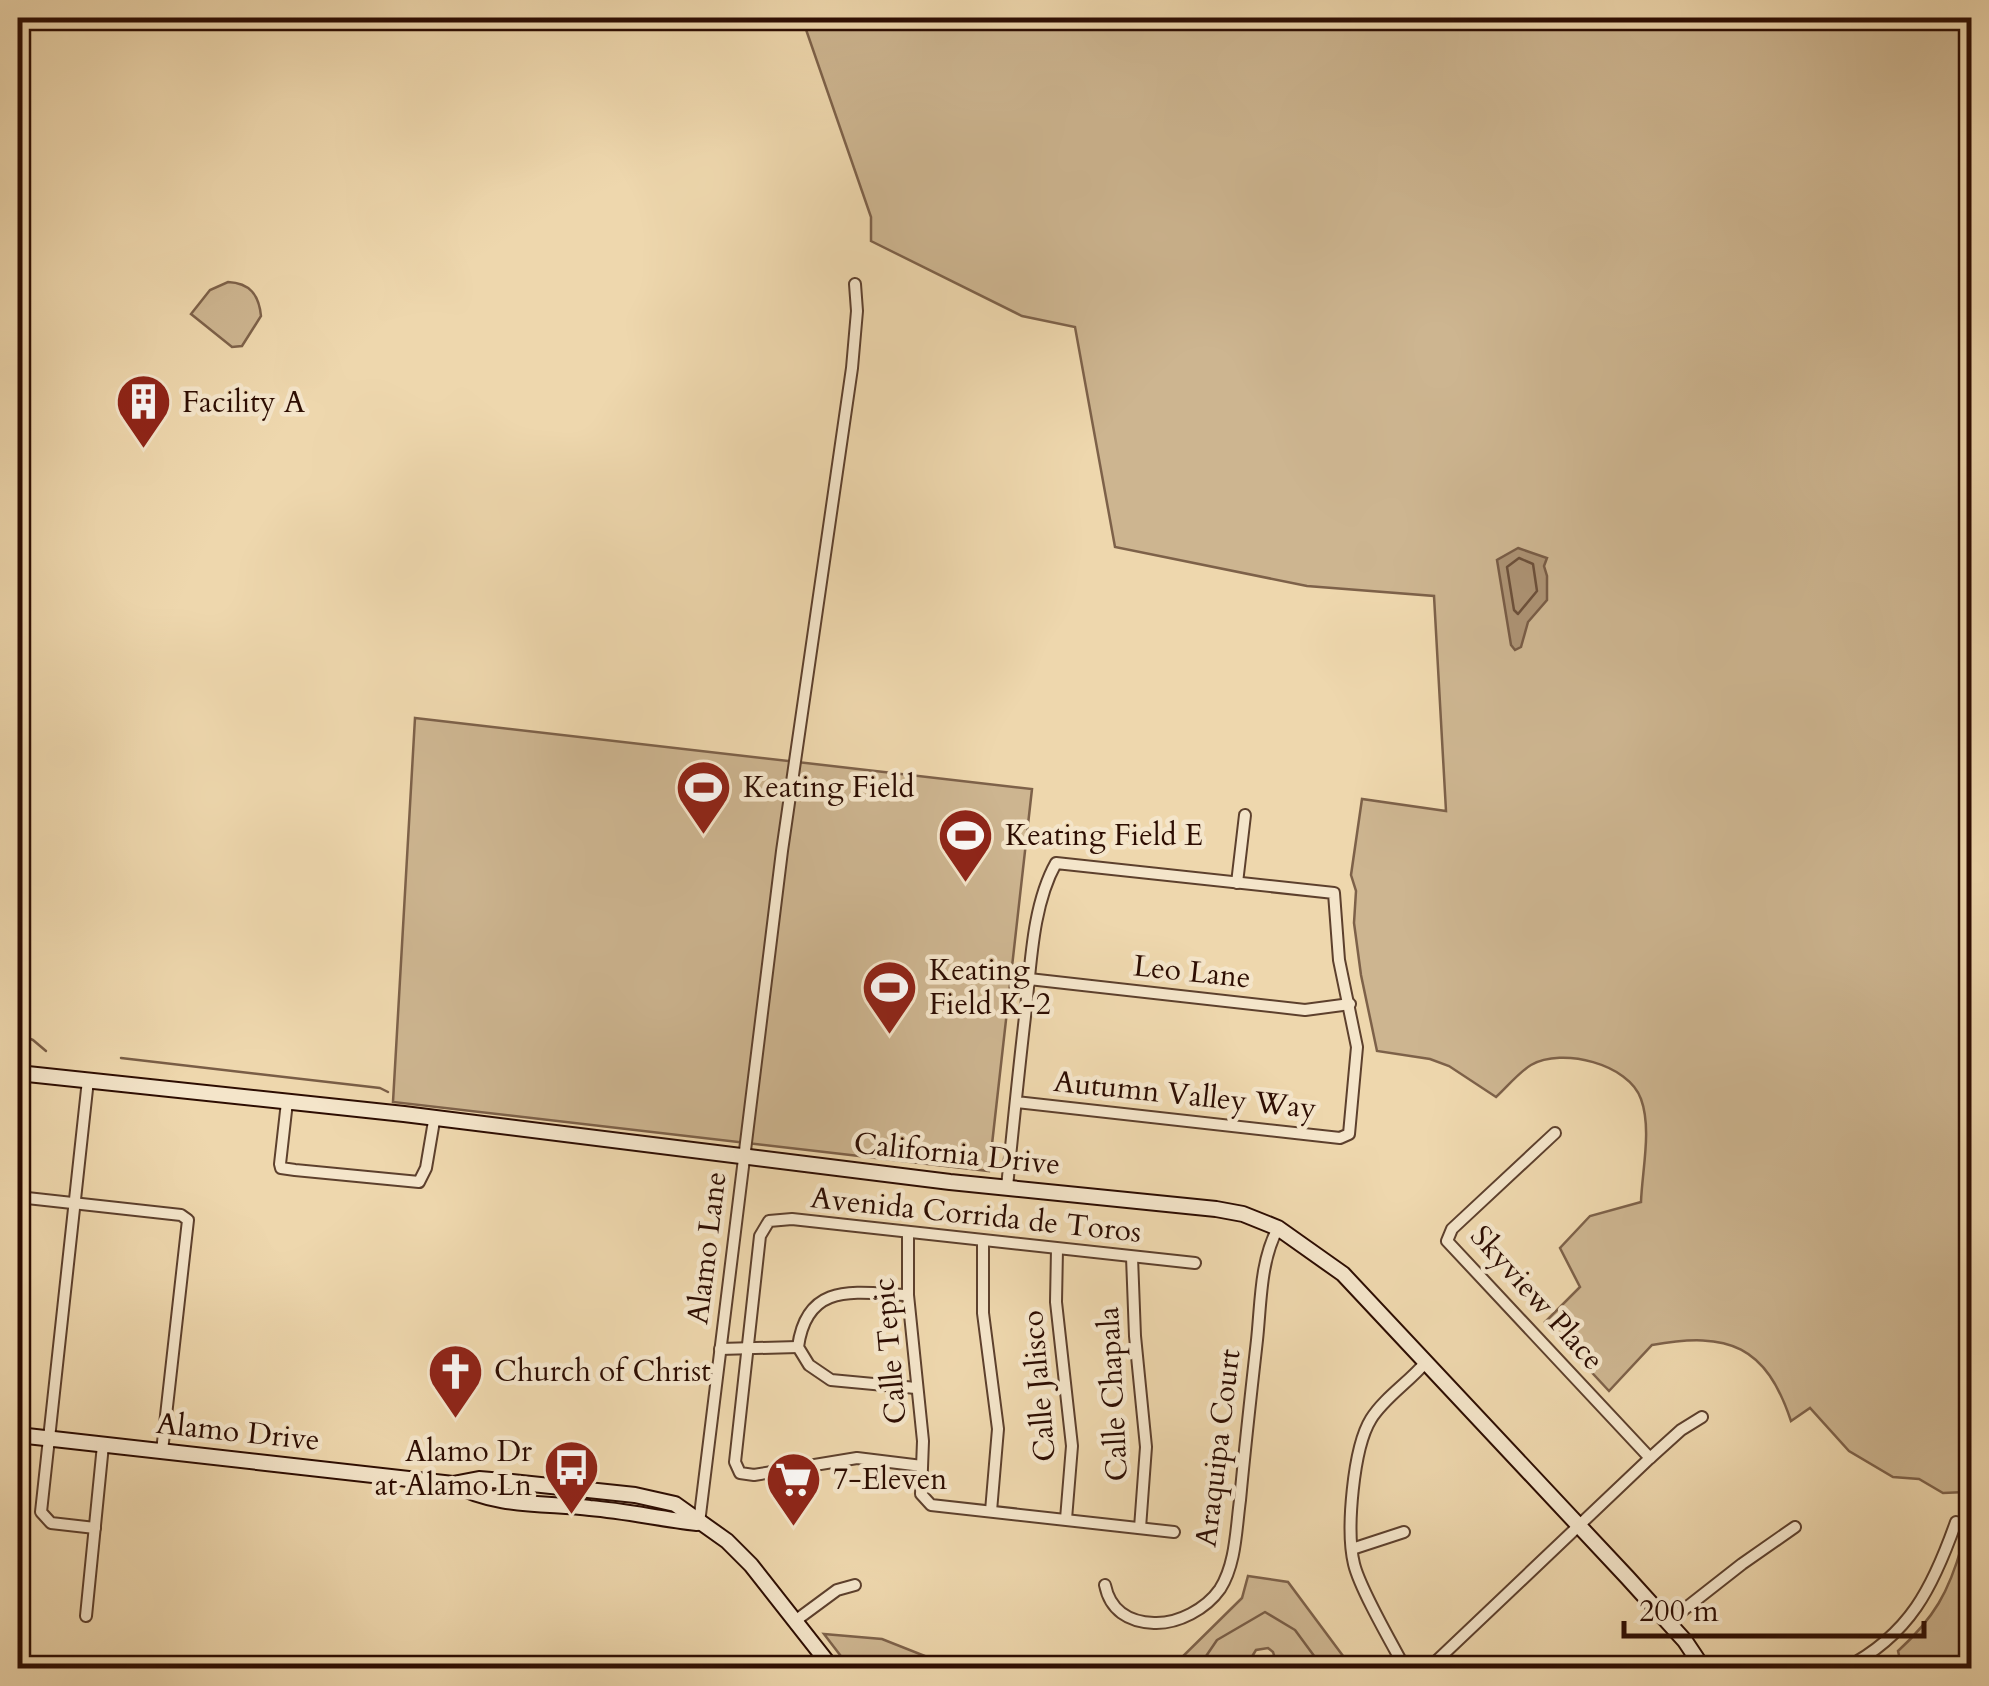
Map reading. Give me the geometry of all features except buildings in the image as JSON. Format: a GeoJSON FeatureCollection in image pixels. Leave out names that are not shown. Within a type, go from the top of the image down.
{"type":"FeatureCollection","features":[{"type":"Feature","properties":{"kind":"street","name":"Alamo Lane"},"geometry":{"type":"LineString","coordinates":[[699,1523],[782,851],[852,368],[855,284]]}},
{"type":"Feature","properties":{"kind":"street"},"geometry":{"type":"LineString","coordinates":[[1237,883],[1245,815]]}},
{"type":"Feature","properties":{"kind":"street"},"geometry":{"type":"LineString","coordinates":[[1007,1187],[1029,979],[1047,879],[1056,862],[1334,892],[1338,960],[1350,1004]]}},
{"type":"Feature","properties":{"kind":"street","name":"Leo Lane"},"geometry":{"type":"LineString","coordinates":[[1029,979],[1305,1010],[1350,1004]]}},
{"type":"Feature","properties":{"kind":"street","name":"Autumn Valley Way"},"geometry":{"type":"LineString","coordinates":[[1016,1102],[1340,1138],[1349,1134],[1358,1047],[1350,1004]]}},
{"type":"Feature","properties":{"kind":"street","name":"California Drive"},"geometry":{"type":"LineString","coordinates":[[18,1073],[1216,1209],[1261,1219],[1343,1274],[1668,1622],[1703,1668]]}},
{"type":"Feature","properties":{"kind":"street"},"geometry":{"type":"LineString","coordinates":[[88,1080],[41,1512],[51,1523],[95,1528]]}},
{"type":"Feature","properties":{"kind":"street"},"geometry":{"type":"LineString","coordinates":[[287,1102],[280,1164],[281,1168],[295,1170],[420,1182],[434,1120]]}},
{"type":"Feature","properties":{"kind":"street","name":"Skyview Place"},"geometry":{"type":"LineString","coordinates":[[1555,1133],[1452,1229],[1448,1244],[1650,1458]]}},
{"type":"Feature","properties":{"kind":"street"},"geometry":{"type":"LineString","coordinates":[[18,1198],[181,1215],[190,1224],[162,1452]]}},
{"type":"Feature","properties":{"kind":"street","name":"Avenida Corrida de Toros"},"geometry":{"type":"LineString","coordinates":[[748,1348],[760,1236],[769,1221],[780,1219],[1195,1264]]}},
{"type":"Feature","properties":{"kind":"street","name":"Araquipa Court"},"geometry":{"type":"LineString","coordinates":[[1105,1585],[1108,1598],[1121,1614],[1151,1623],[1170,1623],[1219,1591],[1234,1546],[1268,1245],[1278,1228]]}},
{"type":"Feature","properties":{"kind":"street","name":"Calle Tepic"},"geometry":{"type":"LineString","coordinates":[[908,1232],[908,1295],[923,1442],[921,1494],[924,1502],[991,1511]]}},
{"type":"Feature","properties":{"kind":"street"},"geometry":{"type":"LineString","coordinates":[[983,1241],[983,1313],[998,1429],[991,1511],[1174,1532]]}},
{"type":"Feature","properties":{"kind":"street","name":"Calle Jalisco"},"geometry":{"type":"LineString","coordinates":[[1057,1248],[1056,1302],[1072,1446],[1066,1519]]}},
{"type":"Feature","properties":{"kind":"street","name":"Calle Chapala"},"geometry":{"type":"LineString","coordinates":[[1132,1257],[1134,1336],[1146,1447],[1140,1528]]}},
{"type":"Feature","properties":{"kind":"street"},"geometry":{"type":"LineString","coordinates":[[908,1295],[832,1295],[819,1302],[803,1322],[798,1347],[809,1365],[831,1380],[916,1388]]}},
{"type":"Feature","properties":{"kind":"street"},"geometry":{"type":"LineString","coordinates":[[720,1349],[798,1347]]}},
{"type":"Feature","properties":{"kind":"street"},"geometry":{"type":"LineString","coordinates":[[748,1348],[735,1462],[740,1473],[754,1475],[856,1458],[922,1466]]}},
{"type":"Feature","properties":{"kind":"street"},"geometry":{"type":"LineString","coordinates":[[1405,1668],[1354,1566],[1352,1549],[1358,1460],[1366,1428],[1425,1364]]}},
{"type":"Feature","properties":{"kind":"street"},"geometry":{"type":"LineString","coordinates":[[1429,1668],[1650,1458],[1702,1417]]}},
{"type":"Feature","properties":{"kind":"street","name":"Alamo Drive"},"geometry":{"type":"LineString","coordinates":[[18,1435],[453,1484],[479,1480],[635,1494],[675,1504],[737,1551],[827,1662]]}},
{"type":"Feature","properties":{"kind":"street"},"geometry":{"type":"LineString","coordinates":[[86,1616],[104,1445]]}},
{"type":"Feature","properties":{"kind":"street","name":"Alamo Drive"},"geometry":{"type":"LineString","coordinates":[[453,1484],[474,1495],[699,1523]]}},
{"type":"Feature","properties":{"kind":"street"},"geometry":{"type":"LineString","coordinates":[[474,1495],[498,1490],[574,1495],[595,1490]]}},
{"type":"Feature","properties":{"kind":"street"},"geometry":{"type":"LineString","coordinates":[[1845,1668],[1887,1640],[1919,1606],[1938,1572],[1956,1522]]}},
{"type":"Feature","properties":{"kind":"street"},"geometry":{"type":"LineString","coordinates":[[1668,1622],[1795,1527]]}},
{"type":"Feature","properties":{"kind":"street"},"geometry":{"type":"LineString","coordinates":[[1352,1549],[1404,1532]]}},
{"type":"Feature","properties":{"kind":"street"},"geometry":{"type":"LineString","coordinates":[[795,1622],[836,1590],[855,1585]]}},
{"type":"Feature","properties":{"kind":"shaded area"},"geometry":{"type":"Polygon","coordinates":[[[802,18],[1971,18],[1971,1496],[1966,1492],[1943,1493],[1919,1479],[1893,1477],[1849,1451],[1810,1408],[1791,1421],[1770,1376],[1741,1350],[1703,1340],[1652,1345],[1609,1391],[1545,1322],[1580,1287],[1560,1248],[1590,1216],[1641,1202],[1644,1111],[1634,1087],[1623,1076],[1593,1062],[1544,1060],[1527,1068],[1496,1097],[1449,1066],[1377,1051],[1361,975],[1354,923],[1356,891],[1351,875],[1362,799],[1446,811],[1434,596],[1307,586],[1115,547],[1075,327],[1022,316],[871,241],[871,217],[802,18]]]}},
{"type":"Feature","properties":{"kind":"shaded area"},"geometry":{"type":"Polygon","coordinates":[[[228,282],[248,288],[260,309],[261,316],[242,346],[232,347],[191,314],[210,290],[228,282]]]}},
{"type":"Feature","properties":{"kind":"shaded area"},"geometry":{"type":"Polygon","coordinates":[[[415,718],[1032,789],[989,1171],[393,1102],[415,718]]]}},
{"type":"Feature","properties":{"kind":"shaded area"},"geometry":{"type":"Polygon","coordinates":[[[1971,1540],[1971,1668],[1902,1668],[1898,1651],[1939,1603],[1962,1545],[1971,1540]]]}},
{"type":"Feature","properties":{"kind":"shaded area"},"geometry":{"type":"Polygon","coordinates":[[[1248,1576],[1288,1582],[1352,1668],[1278,1668],[1268,1648],[1256,1650],[1245,1668],[1171,1668],[1242,1598],[1248,1576]]]}},
{"type":"Feature","properties":{"kind":"shaded area"},"geometry":{"type":"Polygon","coordinates":[[[824,1634],[882,1639],[950,1666],[967,1668],[850,1668],[824,1634]]]}},
{"type":"Feature","properties":{"kind":"water"},"geometry":{"type":"Polygon","coordinates":[[[1518,548],[1547,558],[1547,600],[1528,622],[1521,647],[1515,650],[1497,560],[1518,548]]]}},
{"type":"Feature","properties":{"kind":"waterway"},"geometry":{"type":"LineString","coordinates":[[18,1034],[46,1051]]}},
{"type":"Feature","properties":{"kind":"waterway"},"geometry":{"type":"LineString","coordinates":[[121,1058],[388,1092]]}},
{"type":"Feature","properties":{"kind":"waterway"},"geometry":{"type":"LineString","coordinates":[[1198,1668],[1217,1640],[1265,1612],[1295,1630],[1323,1668]]}},
{"type":"Feature","properties":{"kind":"waterway"},"geometry":{"type":"LineString","coordinates":[[848,1668],[871,1658],[893,1668]]}},
{"type":"Feature","properties":{"kind":"place","name":"Facility A"},"geometry":{"type":"Point","coordinates":[143,451]}},
{"type":"Feature","properties":{"kind":"place","name":"Keating Field"},"geometry":{"type":"Point","coordinates":[704,836]}},
{"type":"Feature","properties":{"kind":"place","name":"Keating Field E"},"geometry":{"type":"Point","coordinates":[966,884]}},
{"type":"Feature","properties":{"kind":"place","name":"Keating Field K-2"},"geometry":{"type":"Point","coordinates":[890,1036]}},
{"type":"Feature","properties":{"kind":"place","name":"Church of Christ"},"geometry":{"type":"Point","coordinates":[455,1420]}},
{"type":"Feature","properties":{"kind":"place","name":"Alamo Dr at Alamo Ln"},"geometry":{"type":"Point","coordinates":[571,1517]}},
{"type":"Feature","properties":{"kind":"place","name":"7-Eleven"},"geometry":{"type":"Point","coordinates":[794,1528]}}]}
